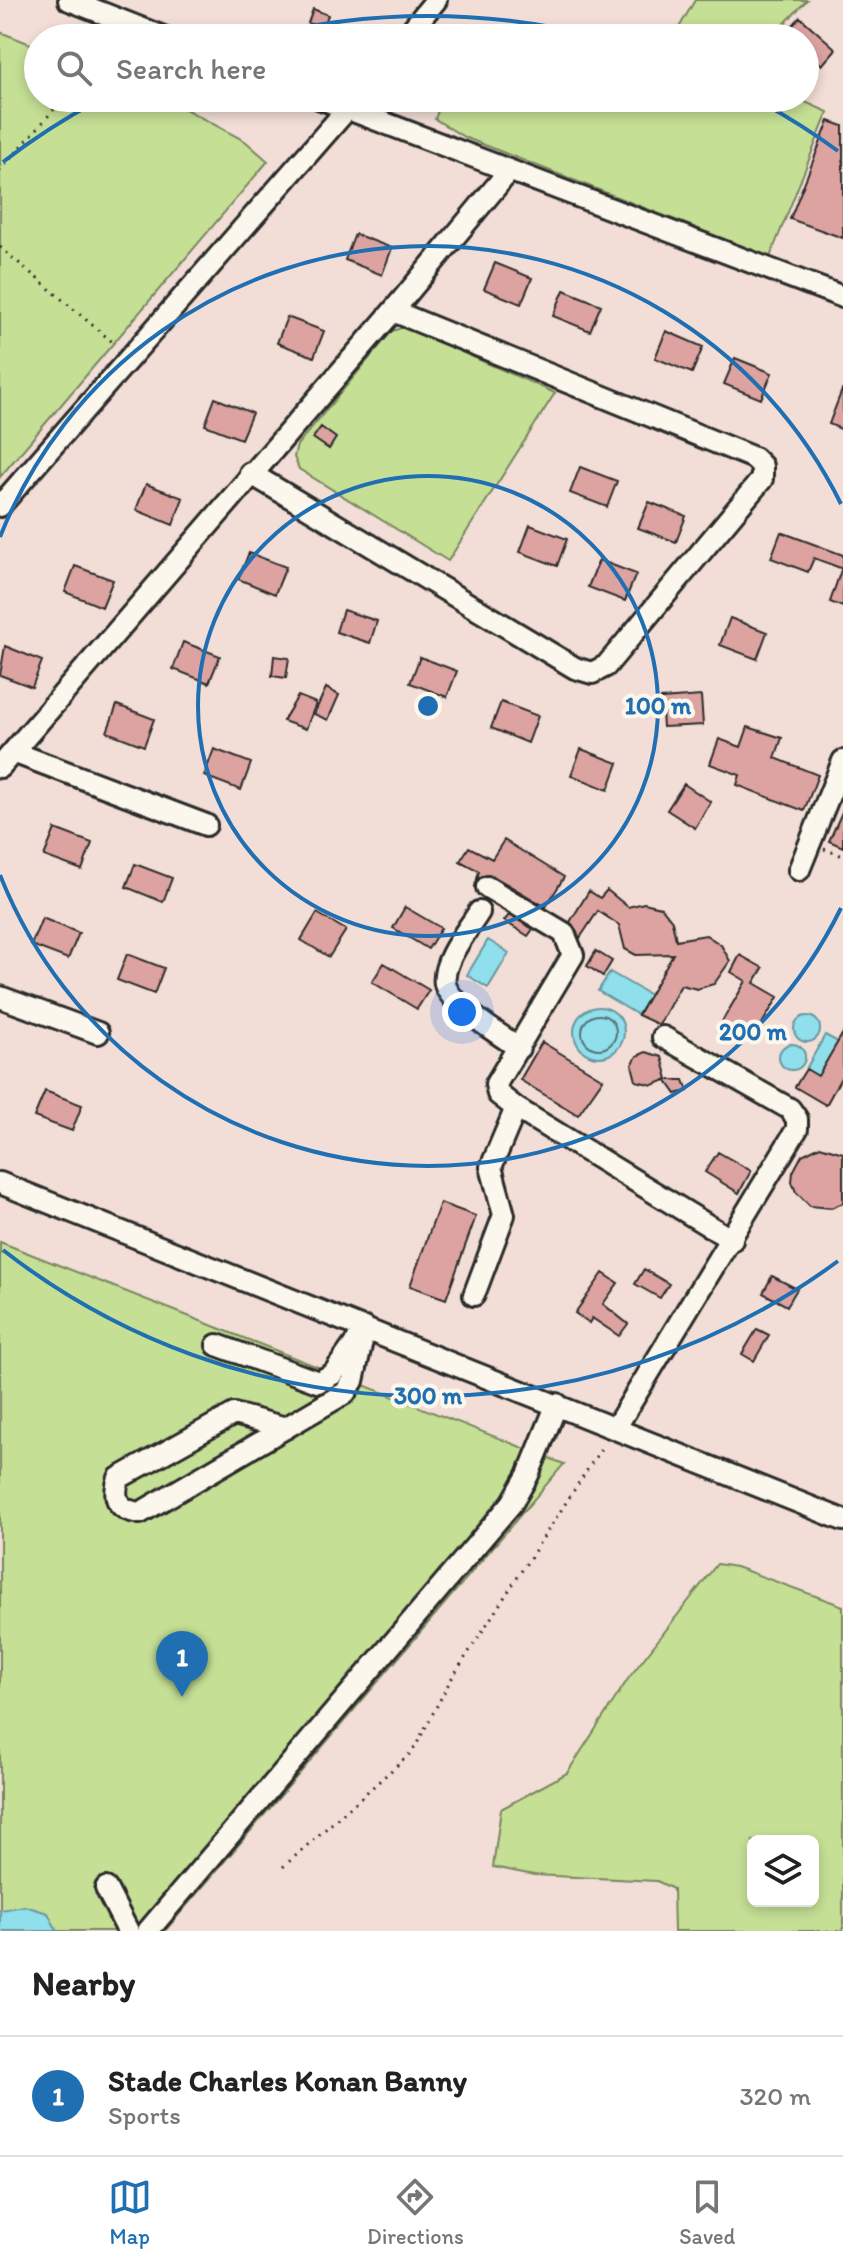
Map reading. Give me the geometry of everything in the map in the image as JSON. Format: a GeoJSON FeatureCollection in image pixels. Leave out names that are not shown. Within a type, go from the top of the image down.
{"type":"FeatureCollection","features":[{"type":"Feature","properties":{"kind":"street"},"geometry":{"type":"LineString","coordinates":[[69,0],[130,24]]}},
{"type":"Feature","properties":{"kind":"street"},"geometry":{"type":"LineString","coordinates":[[416,24],[436,0]]}},
{"type":"Feature","properties":{"kind":"street"},"geometry":{"type":"LineString","coordinates":[[0,506],[345,112]]}},
{"type":"Feature","properties":{"kind":"street"},"geometry":{"type":"LineString","coordinates":[[371,112],[509,171],[843,297]]}},
{"type":"Feature","properties":{"kind":"street"},"geometry":{"type":"LineString","coordinates":[[206,825],[6,760],[250,473],[393,311],[509,171]]}},
{"type":"Feature","properties":{"kind":"street"},"geometry":{"type":"LineString","coordinates":[[250,473],[575,668],[592,673],[606,666],[762,479],[762,466],[754,458],[393,311]]}},
{"type":"Feature","properties":{"kind":"street"},"geometry":{"type":"LineString","coordinates":[[799,870],[843,761]]}},
{"type":"Feature","properties":{"kind":"street"},"geometry":{"type":"LineString","coordinates":[[487,887],[564,933],[572,946],[573,955],[496,1084],[498,1094],[732,1240]]}},
{"type":"Feature","properties":{"kind":"street"},"geometry":{"type":"LineString","coordinates":[[479,912],[448,965],[445,983],[451,997],[519,1048]]}},
{"type":"Feature","properties":{"kind":"street"},"geometry":{"type":"LineString","coordinates":[[0,997],[98,1033]]}},
{"type":"Feature","properties":{"kind":"street"},"geometry":{"type":"LineString","coordinates":[[616,1427],[797,1129],[797,1119],[778,1101],[663,1037]]}},
{"type":"Feature","properties":{"kind":"street"},"geometry":{"type":"LineString","coordinates":[[474,1295],[504,1215],[491,1167],[516,1108]]}},
{"type":"Feature","properties":{"kind":"street"},"geometry":{"type":"LineString","coordinates":[[0,1183],[843,1520]]}},
{"type":"Feature","properties":{"kind":"street"},"geometry":{"type":"LineString","coordinates":[[217,1345],[318,1382],[340,1366],[365,1328]]}},
{"type":"Feature","properties":{"kind":"street"},"geometry":{"type":"LineString","coordinates":[[286,1428],[234,1414],[119,1478],[114,1492],[119,1505],[127,1511],[140,1513],[286,1428],[345,1393],[353,1381],[365,1328]]}},
{"type":"Feature","properties":{"kind":"street"},"geometry":{"type":"LineString","coordinates":[[148,1931],[288,1754],[512,1503],[528,1475],[557,1404]]}},
{"type":"Feature","properties":{"kind":"street"},"geometry":{"type":"LineString","coordinates":[[106,1888],[128,1931]]}},
{"type":"Feature","properties":{"kind":"path"},"geometry":{"type":"LineString","coordinates":[[0,171],[52,112]]}},
{"type":"Feature","properties":{"kind":"path"},"geometry":{"type":"LineString","coordinates":[[0,247],[129,356]]}},
{"type":"Feature","properties":{"kind":"path"},"geometry":{"type":"LineString","coordinates":[[283,1867],[413,1751],[450,1681],[616,1427]]}},
{"type":"Feature","properties":{"kind":"green space"},"geometry":{"type":"Polygon","coordinates":[[[695,0],[807,0],[784,24],[681,24],[695,0]]]}},
{"type":"Feature","properties":{"kind":"green space"},"geometry":{"type":"Polygon","coordinates":[[[0,32],[24,41],[24,112],[191,112],[245,141],[268,161],[0,477],[0,32]]]}},
{"type":"Feature","properties":{"kind":"green space"},"geometry":{"type":"Polygon","coordinates":[[[819,108],[828,112],[770,257],[464,137],[435,119],[438,112],[819,112],[819,108]]]}},
{"type":"Feature","properties":{"kind":"green space"},"geometry":{"type":"Polygon","coordinates":[[[404,327],[555,393],[448,561],[299,469],[294,457],[297,445],[392,331],[404,327]]]}},
{"type":"Feature","properties":{"kind":"green space"},"geometry":{"type":"Polygon","coordinates":[[[0,1242],[564,1464],[165,1931],[0,1931],[0,1242]]]}},
{"type":"Feature","properties":{"kind":"green space"},"geometry":{"type":"Polygon","coordinates":[[[717,1564],[736,1567],[843,1606],[843,1931],[674,1931],[673,1889],[657,1881],[534,1875],[493,1867],[501,1809],[567,1773],[628,1679],[717,1564]]]}},
{"type":"Feature","properties":{"kind":"water"},"geometry":{"type":"Polygon","coordinates":[[[488,940],[509,953],[488,988],[467,975],[488,940]]]}},
{"type":"Feature","properties":{"kind":"water"},"geometry":{"type":"Polygon","coordinates":[[[610,972],[650,995],[638,1015],[598,991],[610,972]]]}},
{"type":"Feature","properties":{"kind":"water"},"geometry":{"type":"Polygon","coordinates":[[[599,1007],[617,1014],[624,1032],[617,1050],[599,1057],[581,1050],[574,1032],[581,1014],[599,1007]]]}},
{"type":"Feature","properties":{"kind":"water"},"geometry":{"type":"Polygon","coordinates":[[[807,1016],[816,1020],[820,1029],[816,1038],[807,1042],[798,1038],[794,1029],[798,1020],[807,1016]]]}},
{"type":"Feature","properties":{"kind":"water"},"geometry":{"type":"Polygon","coordinates":[[[825,1035],[838,1042],[818,1076],[806,1069],[825,1035]]]}},
{"type":"Feature","properties":{"kind":"water"},"geometry":{"type":"Polygon","coordinates":[[[792,1044],[801,1048],[805,1057],[801,1066],[792,1070],[783,1066],[779,1057],[783,1048],[792,1044]]]}},
{"type":"Feature","properties":{"kind":"water"},"geometry":{"type":"Polygon","coordinates":[[[25,1906],[48,1913],[57,1931],[0,1931],[0,1910],[25,1906]]]}},
{"type":"Feature","properties":{"kind":"building"},"geometry":{"type":"Polygon","coordinates":[[[313,9],[328,15],[325,24],[308,23],[313,9]]]}},
{"type":"Feature","properties":{"kind":"building"},"geometry":{"type":"Polygon","coordinates":[[[800,17],[808,24],[794,24],[800,17]]]}},
{"type":"Feature","properties":{"kind":"building"},"geometry":{"type":"Polygon","coordinates":[[[819,34],[836,49],[822,65],[819,62],[819,34]]]}},
{"type":"Feature","properties":{"kind":"building"},"geometry":{"type":"Polygon","coordinates":[[[829,121],[843,126],[843,238],[790,219],[829,121]]]}},
{"type":"Feature","properties":{"kind":"building"},"geometry":{"type":"Polygon","coordinates":[[[355,234],[392,248],[382,275],[345,260],[355,234]]]}},
{"type":"Feature","properties":{"kind":"building"},"geometry":{"type":"Polygon","coordinates":[[[495,263],[532,278],[521,304],[484,289],[495,263]]]}},
{"type":"Feature","properties":{"kind":"building"},"geometry":{"type":"Polygon","coordinates":[[[564,290],[601,305],[590,331],[553,316],[564,290]]]}},
{"type":"Feature","properties":{"kind":"building"},"geometry":{"type":"Polygon","coordinates":[[[287,317],[324,331],[314,357],[277,343],[287,317]]]}},
{"type":"Feature","properties":{"kind":"building"},"geometry":{"type":"Polygon","coordinates":[[[666,331],[703,347],[692,373],[655,358],[666,331]]]}},
{"type":"Feature","properties":{"kind":"building"},"geometry":{"type":"Polygon","coordinates":[[[735,358],[772,373],[761,399],[724,384],[735,358]]]}},
{"type":"Feature","properties":{"kind":"building"},"geometry":{"type":"Polygon","coordinates":[[[843,390],[843,430],[829,424],[843,390]]]}},
{"type":"Feature","properties":{"kind":"building"},"geometry":{"type":"Polygon","coordinates":[[[215,398],[252,413],[241,439],[205,425],[215,398]]]}},
{"type":"Feature","properties":{"kind":"building"},"geometry":{"type":"Polygon","coordinates":[[[321,427],[336,438],[329,449],[313,438],[321,427]]]}},
{"type":"Feature","properties":{"kind":"building"},"geometry":{"type":"Polygon","coordinates":[[[580,467],[617,481],[607,507],[570,493],[580,467]]]}},
{"type":"Feature","properties":{"kind":"building"},"geometry":{"type":"Polygon","coordinates":[[[146,484],[183,498],[173,525],[136,510],[146,484]]]}},
{"type":"Feature","properties":{"kind":"building"},"geometry":{"type":"Polygon","coordinates":[[[649,502],[686,516],[676,542],[638,528],[649,502]]]}},
{"type":"Feature","properties":{"kind":"building"},"geometry":{"type":"Polygon","coordinates":[[[530,525],[567,539],[557,566],[520,552],[530,525]]]}},
{"type":"Feature","properties":{"kind":"building"},"geometry":{"type":"Polygon","coordinates":[[[781,532],[843,555],[843,569],[814,558],[808,572],[771,558],[781,532]]]}},
{"type":"Feature","properties":{"kind":"building"},"geometry":{"type":"Polygon","coordinates":[[[249,553],[286,567],[275,594],[238,579],[249,553]]]}},
{"type":"Feature","properties":{"kind":"building"},"geometry":{"type":"Polygon","coordinates":[[[599,560],[636,574],[625,601],[588,587],[599,560]]]}},
{"type":"Feature","properties":{"kind":"building"},"geometry":{"type":"Polygon","coordinates":[[[75,566],[113,580],[102,607],[65,592],[75,566]]]}},
{"type":"Feature","properties":{"kind":"building"},"geometry":{"type":"Polygon","coordinates":[[[843,570],[843,607],[830,602],[843,570]]]}},
{"type":"Feature","properties":{"kind":"building"},"geometry":{"type":"Polygon","coordinates":[[[343,610],[377,621],[370,643],[336,632],[343,610]]]}},
{"type":"Feature","properties":{"kind":"building"},"geometry":{"type":"Polygon","coordinates":[[[730,618],[767,632],[757,659],[720,645],[730,618]]]}},
{"type":"Feature","properties":{"kind":"building"},"geometry":{"type":"Polygon","coordinates":[[[183,642],[220,656],[209,683],[173,669],[183,642]]]}},
{"type":"Feature","properties":{"kind":"building"},"geometry":{"type":"Polygon","coordinates":[[[5,646],[42,661],[32,687],[0,675],[5,646]]]}},
{"type":"Feature","properties":{"kind":"building"},"geometry":{"type":"Polygon","coordinates":[[[274,656],[289,658],[286,678],[272,676],[274,656]]]}},
{"type":"Feature","properties":{"kind":"building"},"geometry":{"type":"Polygon","coordinates":[[[420,657],[457,671],[447,697],[410,683],[420,657]]]}},
{"type":"Feature","properties":{"kind":"building"},"geometry":{"type":"Polygon","coordinates":[[[326,688],[339,695],[328,720],[314,714],[326,688]]]}},
{"type":"Feature","properties":{"kind":"building"},"geometry":{"type":"Polygon","coordinates":[[[298,696],[316,703],[306,729],[283,721],[298,696]]]}},
{"type":"Feature","properties":{"kind":"building"},"geometry":{"type":"Polygon","coordinates":[[[701,696],[703,725],[663,727],[661,699],[701,696]]]}},
{"type":"Feature","properties":{"kind":"building"},"geometry":{"type":"Polygon","coordinates":[[[501,702],[538,716],[528,743],[491,728],[501,702]]]}},
{"type":"Feature","properties":{"kind":"building"},"geometry":{"type":"Polygon","coordinates":[[[117,705],[154,719],[144,746],[107,732],[117,705]]]}},
{"type":"Feature","properties":{"kind":"building"},"geometry":{"type":"Polygon","coordinates":[[[748,727],[782,738],[775,758],[818,775],[804,811],[737,785],[740,775],[710,764],[719,739],[741,747],[748,727]]]}},
{"type":"Feature","properties":{"kind":"building"},"geometry":{"type":"Polygon","coordinates":[[[214,749],[251,763],[241,790],[204,776],[214,749]]]}},
{"type":"Feature","properties":{"kind":"building"},"geometry":{"type":"Polygon","coordinates":[[[581,749],[618,763],[608,790],[571,775],[581,749]]]}},
{"type":"Feature","properties":{"kind":"building"},"geometry":{"type":"Polygon","coordinates":[[[684,784],[711,802],[695,828],[667,810],[684,784]]]}},
{"type":"Feature","properties":{"kind":"building"},"geometry":{"type":"Polygon","coordinates":[[[843,810],[843,847],[829,841],[843,810]]]}},
{"type":"Feature","properties":{"kind":"building"},"geometry":{"type":"Polygon","coordinates":[[[55,829],[92,843],[82,870],[44,856],[55,829]]]}},
{"type":"Feature","properties":{"kind":"building"},"geometry":{"type":"Polygon","coordinates":[[[504,840],[564,877],[546,907],[493,876],[477,879],[479,871],[460,861],[469,847],[492,859],[504,840]]]}},
{"type":"Feature","properties":{"kind":"building"},"geometry":{"type":"Polygon","coordinates":[[[135,864],[172,878],[163,902],[126,887],[135,864]]]}},
{"type":"Feature","properties":{"kind":"building"},"geometry":{"type":"Polygon","coordinates":[[[607,890],[628,907],[644,903],[661,907],[672,921],[676,940],[706,935],[721,945],[730,961],[714,984],[697,989],[681,985],[659,1025],[638,1015],[673,954],[636,955],[625,949],[619,925],[598,911],[580,938],[570,922],[589,891],[600,898],[607,890]]]}},
{"type":"Feature","properties":{"kind":"building"},"geometry":{"type":"Polygon","coordinates":[[[405,907],[441,928],[428,949],[393,928],[405,907]]]}},
{"type":"Feature","properties":{"kind":"building"},"geometry":{"type":"Polygon","coordinates":[[[317,913],[346,930],[329,957],[301,940],[317,913]]]}},
{"type":"Feature","properties":{"kind":"building"},"geometry":{"type":"Polygon","coordinates":[[[509,915],[533,929],[528,936],[504,921],[509,915]]]}},
{"type":"Feature","properties":{"kind":"building"},"geometry":{"type":"Polygon","coordinates":[[[42,918],[79,933],[68,959],[31,945],[42,918]]]}},
{"type":"Feature","properties":{"kind":"building"},"geometry":{"type":"Polygon","coordinates":[[[596,951],[612,961],[603,976],[587,966],[596,951]]]}},
{"type":"Feature","properties":{"kind":"building"},"geometry":{"type":"Polygon","coordinates":[[[127,954],[164,968],[154,994],[117,980],[127,954]]]}},
{"type":"Feature","properties":{"kind":"building"},"geometry":{"type":"Polygon","coordinates":[[[740,955],[763,968],[754,983],[778,997],[757,1032],[743,1025],[735,1040],[717,1030],[746,981],[731,972],[740,955]]]}},
{"type":"Feature","properties":{"kind":"building"},"geometry":{"type":"Polygon","coordinates":[[[384,963],[429,990],[417,1009],[372,982],[384,963]]]}},
{"type":"Feature","properties":{"kind":"building"},"geometry":{"type":"Polygon","coordinates":[[[843,1033],[843,1074],[826,1105],[795,1087],[806,1069],[818,1076],[843,1033]]]}},
{"type":"Feature","properties":{"kind":"building"},"geometry":{"type":"Polygon","coordinates":[[[542,1042],[603,1079],[578,1115],[520,1080],[542,1042]]]}},
{"type":"Feature","properties":{"kind":"building"},"geometry":{"type":"Polygon","coordinates":[[[646,1052],[662,1057],[668,1079],[653,1085],[636,1081],[632,1065],[637,1056],[646,1052]]]}},
{"type":"Feature","properties":{"kind":"building"},"geometry":{"type":"Polygon","coordinates":[[[666,1080],[684,1080],[688,1091],[676,1094],[666,1080]]]}},
{"type":"Feature","properties":{"kind":"building"},"geometry":{"type":"Polygon","coordinates":[[[45,1091],[82,1105],[72,1131],[34,1117],[45,1091]]]}},
{"type":"Feature","properties":{"kind":"building"},"geometry":{"type":"Polygon","coordinates":[[[820,1146],[843,1153],[843,1203],[831,1208],[810,1206],[796,1192],[792,1182],[793,1172],[802,1155],[820,1146]]]}},
{"type":"Feature","properties":{"kind":"building"},"geometry":{"type":"Polygon","coordinates":[[[718,1152],[751,1171],[739,1193],[705,1172],[718,1152]]]}},
{"type":"Feature","properties":{"kind":"building"},"geometry":{"type":"Polygon","coordinates":[[[440,1203],[476,1216],[446,1299],[410,1286],[440,1203]]]}},
{"type":"Feature","properties":{"kind":"building"},"geometry":{"type":"Polygon","coordinates":[[[644,1269],[669,1284],[660,1298],[635,1284],[644,1269]]]}},
{"type":"Feature","properties":{"kind":"building"},"geometry":{"type":"Polygon","coordinates":[[[603,1273],[618,1283],[603,1304],[628,1324],[619,1336],[592,1318],[589,1323],[575,1313],[603,1273]]]}},
{"type":"Feature","properties":{"kind":"building"},"geometry":{"type":"Polygon","coordinates":[[[772,1276],[797,1289],[787,1306],[763,1293],[772,1276]]]}},
{"type":"Feature","properties":{"kind":"building"},"geometry":{"type":"Polygon","coordinates":[[[757,1329],[769,1335],[754,1361],[742,1354],[757,1329]]]}},
{"type":"Feature","properties":{"kind":"place","name":"Stade Charles Konan Banny"},"geometry":{"type":"Point","coordinates":[182,1697]}}]}
